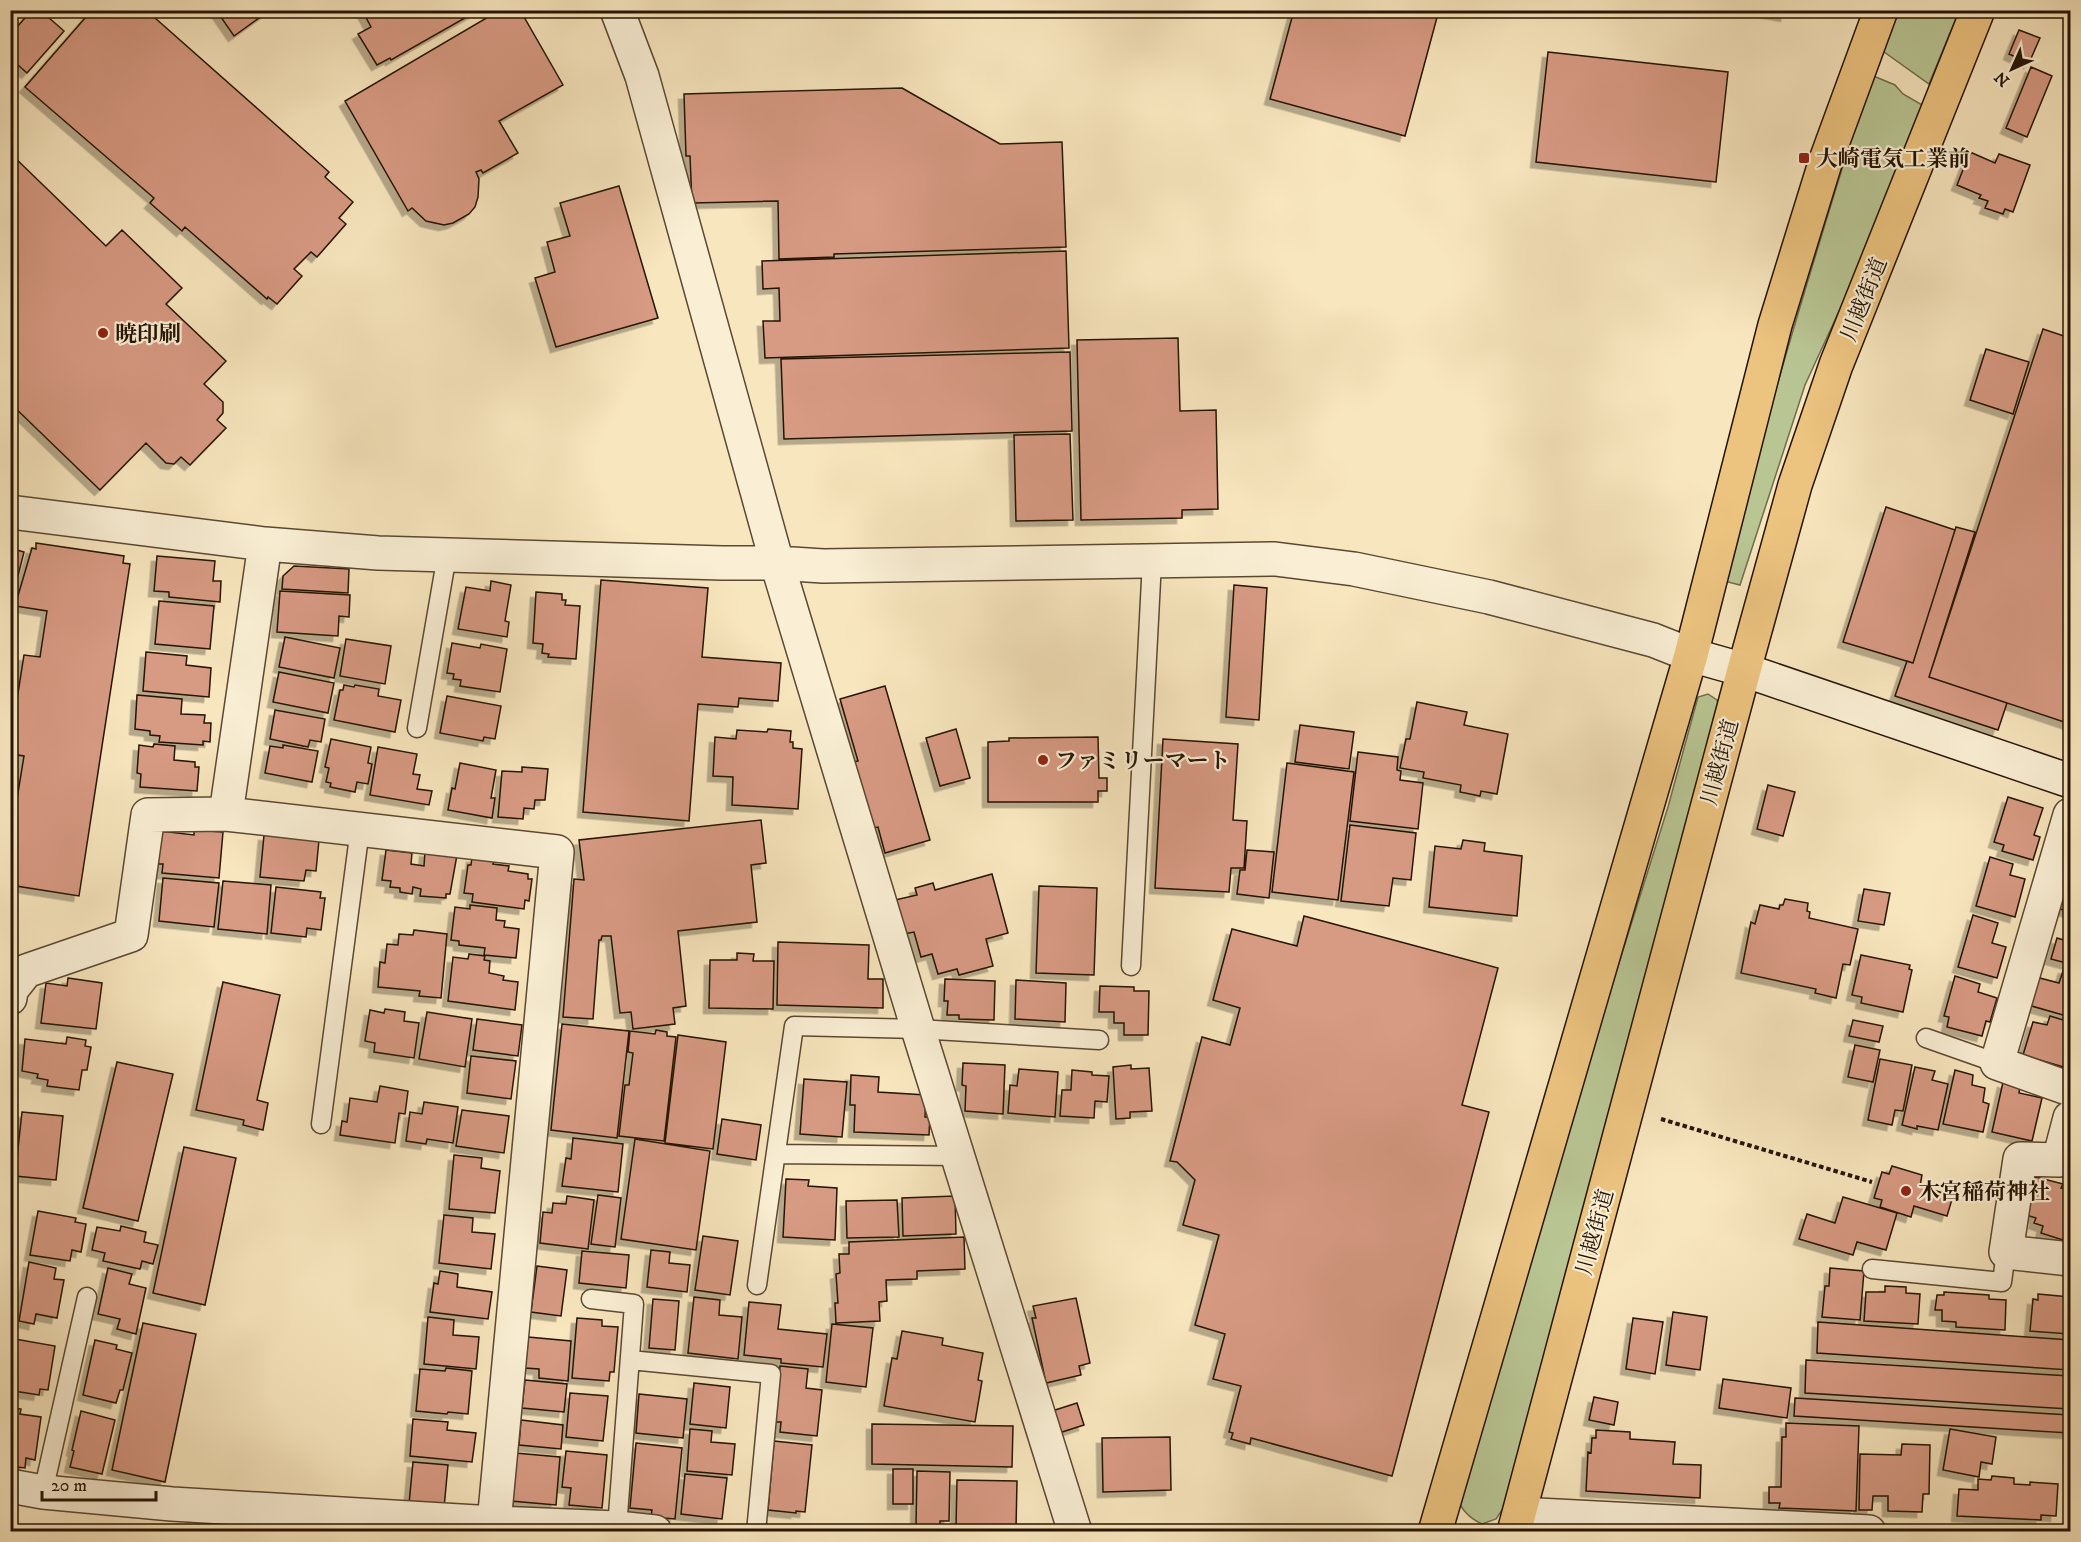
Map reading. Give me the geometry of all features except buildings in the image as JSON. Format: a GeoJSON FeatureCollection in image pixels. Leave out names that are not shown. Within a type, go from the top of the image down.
{"type":"FeatureCollection","features":[{"type":"Feature","properties":{"kind":"highway"},"geometry":{"type":"LineString","coordinates":[[1434,1532],[1691,655],[1775,325],[1826,160],[1881,10]]}},
{"type":"Feature","properties":{"kind":"highway","name":"川越街道"},"geometry":{"type":"LineString","coordinates":[[1517,1523],[1795,485],[1836,365],[1978,10]]}},
{"type":"Feature","properties":{"kind":"street"},"geometry":{"type":"LineString","coordinates":[[616,10],[642,76],[777,562],[918,1029],[1075,1532]]}},
{"type":"Feature","properties":{"kind":"street"},"geometry":{"type":"LineString","coordinates":[[10,512],[265,544],[378,553],[722,563],[777,562],[823,566],[1275,559],[1354,569],[1489,597],[1653,640],[1691,655],[1744,670],[2070,781]]}},
{"type":"Feature","properties":{"kind":"street"},"geometry":{"type":"LineString","coordinates":[[226,814],[265,544]]}},
{"type":"Feature","properties":{"kind":"street"},"geometry":{"type":"LineString","coordinates":[[10,998],[11,990],[26,971],[131,935],[148,815],[226,814],[557,852],[494,1523]]}},
{"type":"Feature","properties":{"kind":"street"},"geometry":{"type":"LineString","coordinates":[[2070,815],[1997,1063],[2070,1089]]}},
{"type":"Feature","properties":{"kind":"street"},"geometry":{"type":"LineString","coordinates":[[2070,1118],[2059,1160],[2020,1159],[2006,1252],[2070,1258]]}},
{"type":"Feature","properties":{"kind":"street"},"geometry":{"type":"LineString","coordinates":[[10,1486],[43,1492],[172,1504],[655,1532]]}},
{"type":"Feature","properties":{"kind":"street"},"geometry":{"type":"LineString","coordinates":[[1517,1523],[1869,1532]]}},
{"type":"Feature","properties":{"kind":"lane"},"geometry":{"type":"LineString","coordinates":[[417,728],[447,555]]}},
{"type":"Feature","properties":{"kind":"lane"},"geometry":{"type":"LineString","coordinates":[[1131,966],[1152,561]]}},
{"type":"Feature","properties":{"kind":"lane"},"geometry":{"type":"LineString","coordinates":[[321,1124],[360,829]]}},
{"type":"Feature","properties":{"kind":"lane"},"geometry":{"type":"LineString","coordinates":[[758,1285],[794,1026],[918,1029],[1099,1040]]}},
{"type":"Feature","properties":{"kind":"lane"},"geometry":{"type":"LineString","coordinates":[[1926,1038],[1997,1063]]}},
{"type":"Feature","properties":{"kind":"lane"},"geometry":{"type":"LineString","coordinates":[[777,1154],[958,1156]]}},
{"type":"Feature","properties":{"kind":"lane"},"geometry":{"type":"LineString","coordinates":[[1872,1269],[2002,1282],[2006,1252]]}},
{"type":"Feature","properties":{"kind":"lane"},"geometry":{"type":"LineString","coordinates":[[43,1492],[87,1297]]}},
{"type":"Feature","properties":{"kind":"lane"},"geometry":{"type":"LineString","coordinates":[[591,1299],[634,1304],[617,1528]]}},
{"type":"Feature","properties":{"kind":"lane"},"geometry":{"type":"LineString","coordinates":[[630,1360],[771,1374],[756,1532]]}},
{"type":"Feature","properties":{"kind":"path"},"geometry":{"type":"LineString","coordinates":[[1652,1116],[1872,1182]]}},
{"type":"Feature","properties":{"kind":"green space"},"geometry":{"type":"Polygon","coordinates":[[[1896,11],[1959,11],[1929,84],[1880,49],[1896,11]]]}},
{"type":"Feature","properties":{"kind":"green space"},"geometry":{"type":"Polygon","coordinates":[[[1871,75],[1895,85],[1903,94],[1924,106],[1870,244],[1805,385],[1740,585],[1724,581],[1776,390],[1871,75]]]}},
{"type":"Feature","properties":{"kind":"green space"},"geometry":{"type":"Polygon","coordinates":[[[1708,694],[1717,700],[1719,706],[1508,1501],[1496,1519],[1482,1524],[1466,1513],[1457,1497],[1586,1068],[1668,807],[1698,697],[1708,694]]]}},
{"type":"Feature","properties":{"kind":"place","name":"大崎電気工業前"},"geometry":{"type":"Point","coordinates":[1804,158]}},
{"type":"Feature","properties":{"kind":"place","name":"暁印刷"},"geometry":{"type":"Point","coordinates":[103,333]}},
{"type":"Feature","properties":{"kind":"place","name":"ファミリーマート"},"geometry":{"type":"Point","coordinates":[1043,760]}},
{"type":"Feature","properties":{"kind":"place","name":"木宮稲荷神社"},"geometry":{"type":"Point","coordinates":[1906,1191]}}]}
